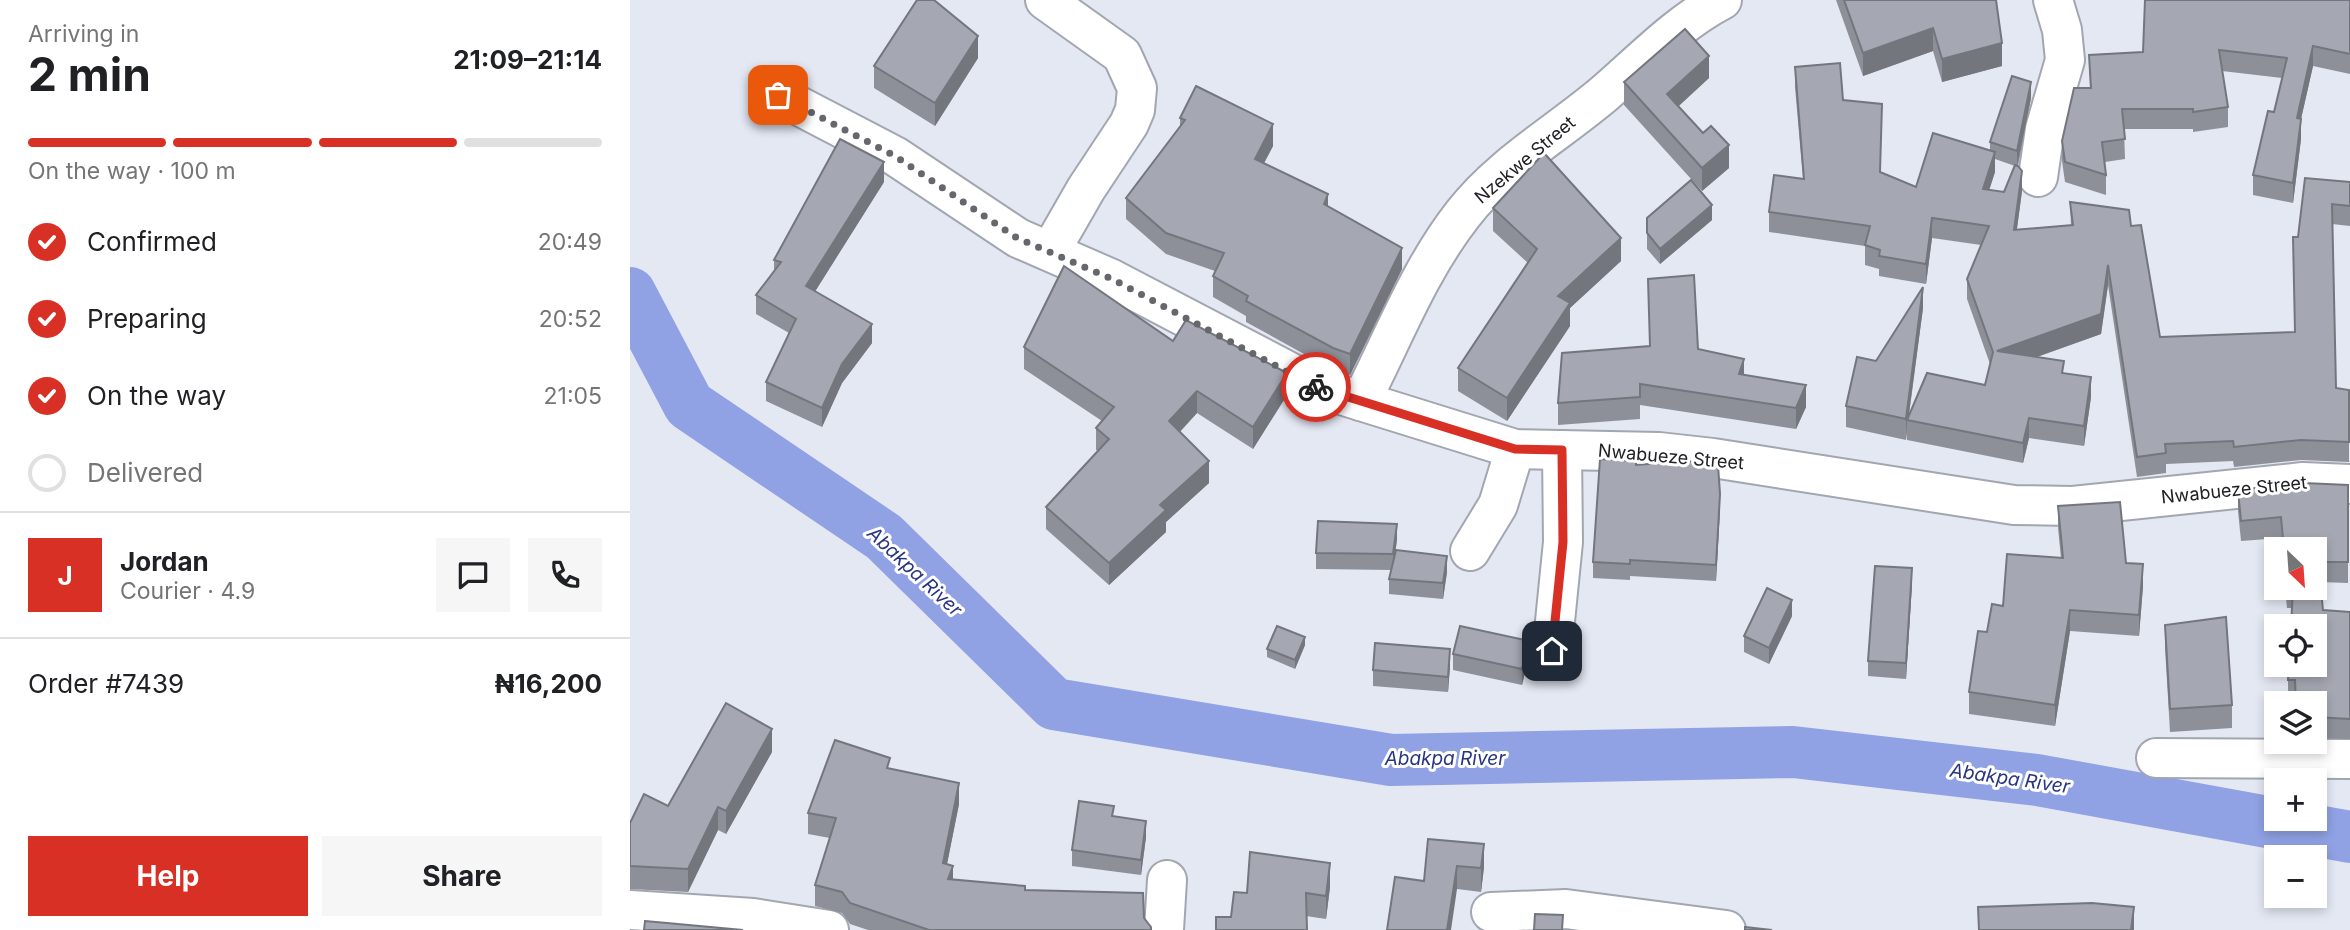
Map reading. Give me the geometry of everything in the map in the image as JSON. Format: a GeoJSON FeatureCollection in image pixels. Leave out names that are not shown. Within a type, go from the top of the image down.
{"type":"FeatureCollection","features":[{"type":"Feature","properties":{"kind":"street"},"geometry":{"type":"LineString","coordinates":[[1045,0],[1122,55],[1137,88],[1135,110],[1129,124],[1086,189],[1051,250]]}},
{"type":"Feature","properties":{"kind":"street","name":"Nzekwe Street"},"geometry":{"type":"LineString","coordinates":[[1361,401],[1398,322],[1464,213],[1502,174],[1605,93],[1647,54],[1722,0]]}},
{"type":"Feature","properties":{"kind":"street"},"geometry":{"type":"LineString","coordinates":[[2038,177],[2045,129],[2065,60],[2062,30],[2053,0]]}},
{"type":"Feature","properties":{"kind":"street","name":"Nwabueze Street"},"geometry":{"type":"LineString","coordinates":[[778,95],[895,156],[1017,238],[1051,250],[1112,279],[1282,370],[1322,389],[1515,449],[1659,453],[1713,458],[2014,505],[2073,506],[2302,482],[2350,484]]}},
{"type":"Feature","properties":{"kind":"street"},"geometry":{"type":"LineString","coordinates":[[1470,551],[1498,505],[1515,449]]}},
{"type":"Feature","properties":{"kind":"street"},"geometry":{"type":"LineString","coordinates":[[1552,651],[1563,542],[1562,450]]}},
{"type":"Feature","properties":{"kind":"street"},"geometry":{"type":"LineString","coordinates":[[2156,758],[2350,759]]}},
{"type":"Feature","properties":{"kind":"street"},"geometry":{"type":"LineString","coordinates":[[1164,930],[1167,880]]}},
{"type":"Feature","properties":{"kind":"street"},"geometry":{"type":"LineString","coordinates":[[1491,912],[1566,909],[1681,927],[1726,930]]}},
{"type":"Feature","properties":{"kind":"street"},"geometry":{"type":"LineString","coordinates":[[630,910],[753,918],[828,930]]}},
{"type":"Feature","properties":{"kind":"building"},"geometry":{"type":"Polygon","coordinates":[[[917,0],[934,0],[978,36],[935,103],[874,66],[917,0]]]}},
{"type":"Feature","properties":{"kind":"building"},"geometry":{"type":"Polygon","coordinates":[[[1844,0],[1996,0],[2002,43],[1942,59],[1933,28],[1863,53],[1844,0]]]}},
{"type":"Feature","properties":{"kind":"building"},"geometry":{"type":"Polygon","coordinates":[[[2145,0],[2350,0],[2350,54],[2313,46],[2297,118],[2301,119],[2293,183],[2253,175],[2268,111],[2274,112],[2287,58],[2219,50],[2228,107],[2193,112],[2193,109],[2122,109],[2125,139],[2102,142],[2106,175],[2065,162],[2062,141],[2074,88],[2091,88],[2089,55],[2143,52],[2145,0]]]}},
{"type":"Feature","properties":{"kind":"building"},"geometry":{"type":"Polygon","coordinates":[[[1685,29],[1709,56],[1667,94],[1703,133],[1711,126],[1729,145],[1702,168],[1624,82],[1685,29]]]}},
{"type":"Feature","properties":{"kind":"building"},"geometry":{"type":"Polygon","coordinates":[[[1840,63],[1843,100],[1882,104],[1880,172],[1916,187],[1933,133],[1995,152],[1983,189],[2004,192],[2015,165],[2018,166],[2022,171],[2014,230],[2073,225],[2070,202],[2129,210],[2131,226],[2141,225],[2160,337],[2295,332],[2293,237],[2298,237],[2305,178],[2350,182],[2350,206],[2332,204],[2336,388],[2349,390],[2349,442],[2301,440],[2234,447],[2233,441],[2165,444],[2166,453],[2137,457],[2108,265],[2101,314],[1997,351],[2064,361],[2062,373],[2091,377],[2084,426],[2029,418],[2023,443],[1907,420],[1927,373],[1985,385],[1993,352],[1967,279],[1989,226],[1932,218],[1926,264],[1879,256],[1880,250],[1865,245],[1870,226],[1769,212],[1774,175],[1804,179],[1795,67],[1840,63]]]}},
{"type":"Feature","properties":{"kind":"building"},"geometry":{"type":"Polygon","coordinates":[[[2012,76],[2031,82],[2017,151],[1990,142],[2012,76]]]}},
{"type":"Feature","properties":{"kind":"building"},"geometry":{"type":"Polygon","coordinates":[[[1196,86],[1273,124],[1255,159],[1328,194],[1324,204],[1402,248],[1350,354],[1333,348],[1246,301],[1248,296],[1213,276],[1224,253],[1166,233],[1126,198],[1185,120],[1180,118],[1196,86]]]}},
{"type":"Feature","properties":{"kind":"building"},"geometry":{"type":"Polygon","coordinates":[[[840,139],[884,162],[806,286],[872,324],[842,364],[822,408],[766,382],[796,319],[756,295],[781,262],[774,260],[840,139]]]}},
{"type":"Feature","properties":{"kind":"building"},"geometry":{"type":"Polygon","coordinates":[[[1544,153],[1621,238],[1558,296],[1570,303],[1507,398],[1458,368],[1537,249],[1493,208],[1544,153]]]}},
{"type":"Feature","properties":{"kind":"building"},"geometry":{"type":"Polygon","coordinates":[[[1691,180],[1712,205],[1660,249],[1647,233],[1647,218],[1691,180]]]}},
{"type":"Feature","properties":{"kind":"building"},"geometry":{"type":"Polygon","coordinates":[[[1064,266],[1173,341],[1186,320],[1287,373],[1253,427],[1197,391],[1169,421],[1209,461],[1160,505],[1166,510],[1109,563],[1046,507],[1109,439],[1096,428],[1114,407],[1024,347],[1064,266]]]}},
{"type":"Feature","properties":{"kind":"building"},"geometry":{"type":"Polygon","coordinates":[[[1694,275],[1698,349],[1744,359],[1739,374],[1806,385],[1796,408],[1640,384],[1640,397],[1558,403],[1562,353],[1650,346],[1648,279],[1694,275]]]}},
{"type":"Feature","properties":{"kind":"building"},"geometry":{"type":"Polygon","coordinates":[[[1923,287],[1906,419],[1846,406],[1857,357],[1876,361],[1923,287]]]}},
{"type":"Feature","properties":{"kind":"building"},"geometry":{"type":"Polygon","coordinates":[[[1600,459],[1636,461],[1636,465],[1687,461],[1718,465],[1720,494],[1716,565],[1630,560],[1630,564],[1593,562],[1600,459]]]}},
{"type":"Feature","properties":{"kind":"building"},"geometry":{"type":"Polygon","coordinates":[[[2304,483],[2348,485],[2348,562],[2328,562],[2328,537],[2283,537],[2281,517],[2241,521],[2238,490],[2304,483]]]}},
{"type":"Feature","properties":{"kind":"building"},"geometry":{"type":"Polygon","coordinates":[[[2120,502],[2126,563],[2143,564],[2139,615],[2070,610],[2055,705],[1969,692],[1978,631],[1987,632],[1992,604],[2003,606],[2007,554],[2063,558],[2058,506],[2120,502]]]}},
{"type":"Feature","properties":{"kind":"building"},"geometry":{"type":"Polygon","coordinates":[[[1318,521],[1397,524],[1393,554],[1316,553],[1318,521]]]}},
{"type":"Feature","properties":{"kind":"building"},"geometry":{"type":"Polygon","coordinates":[[[1396,550],[1447,556],[1443,583],[1389,579],[1396,550]]]}},
{"type":"Feature","properties":{"kind":"building"},"geometry":{"type":"Polygon","coordinates":[[[1875,566],[1912,568],[1906,663],[1868,661],[1875,566]]]}},
{"type":"Feature","properties":{"kind":"building"},"geometry":{"type":"Polygon","coordinates":[[[1767,588],[1792,600],[1769,648],[1744,636],[1767,588]]]}},
{"type":"Feature","properties":{"kind":"building"},"geometry":{"type":"Polygon","coordinates":[[[2292,600],[2322,600],[2323,610],[2350,612],[2350,719],[2327,718],[2327,691],[2295,691],[2295,680],[2288,680],[2288,677],[2327,677],[2327,614],[2292,614],[2292,600]]]}},
{"type":"Feature","properties":{"kind":"building"},"geometry":{"type":"Polygon","coordinates":[[[2226,617],[2232,705],[2170,709],[2165,625],[2226,617]]]}},
{"type":"Feature","properties":{"kind":"building"},"geometry":{"type":"Polygon","coordinates":[[[1277,626],[1305,637],[1295,660],[1267,649],[1277,626]]]}},
{"type":"Feature","properties":{"kind":"building"},"geometry":{"type":"Polygon","coordinates":[[[1460,626],[1529,641],[1522,669],[1453,654],[1460,626]]]}},
{"type":"Feature","properties":{"kind":"building"},"geometry":{"type":"Polygon","coordinates":[[[1375,643],[1450,649],[1448,677],[1373,670],[1375,643]]]}},
{"type":"Feature","properties":{"kind":"building"},"geometry":{"type":"Polygon","coordinates":[[[726,703],[772,729],[726,811],[718,807],[688,869],[630,866],[630,823],[644,794],[668,806],[726,703]]]}},
{"type":"Feature","properties":{"kind":"building"},"geometry":{"type":"Polygon","coordinates":[[[835,740],[890,758],[887,768],[959,783],[943,863],[953,866],[948,879],[1025,886],[1025,890],[1143,893],[1144,918],[1151,930],[929,930],[850,903],[842,892],[815,885],[836,818],[808,813],[835,740]]]}},
{"type":"Feature","properties":{"kind":"building"},"geometry":{"type":"Polygon","coordinates":[[[1079,801],[1114,806],[1112,816],[1146,821],[1141,860],[1072,850],[1079,801]]]}},
{"type":"Feature","properties":{"kind":"building"},"geometry":{"type":"Polygon","coordinates":[[[1428,839],[1484,844],[1481,868],[1457,866],[1447,930],[1387,930],[1395,877],[1424,881],[1428,839]]]}},
{"type":"Feature","properties":{"kind":"building"},"geometry":{"type":"Polygon","coordinates":[[[1250,852],[1330,863],[1326,896],[1306,893],[1307,930],[1216,930],[1216,917],[1231,917],[1234,892],[1247,893],[1250,852]]]}},
{"type":"Feature","properties":{"kind":"building"},"geometry":{"type":"Polygon","coordinates":[[[2092,903],[2134,907],[2131,930],[1979,930],[1978,907],[2092,903]]]}},
{"type":"Feature","properties":{"kind":"building"},"geometry":{"type":"Polygon","coordinates":[[[1535,914],[1563,915],[1562,930],[1534,930],[1535,914]]]}},
{"type":"Feature","properties":{"kind":"building"},"geometry":{"type":"Polygon","coordinates":[[[645,921],[743,930],[644,930],[645,921]]]}},
{"type":"Feature","properties":{"kind":"building"},"geometry":{"type":"Polygon","coordinates":[[[1745,927],[1772,930],[1745,930],[1745,927]]]}},
{"type":"Feature","properties":{"kind":"waterway","name":"Abakpa River"},"geometry":{"type":"LineString","coordinates":[[630,293],[689,405],[884,537],[1054,704],[1391,760],[1793,752],[2037,780],[2350,837]]}},
{"type":"Feature","properties":{"kind":"way so far"},"geometry":{"type":"LineString","coordinates":[[778,95],[895,156],[1017,238],[1051,250],[1112,279],[1316,387]]}},
{"type":"Feature","properties":{"kind":"route"},"geometry":{"type":"LineString","coordinates":[[1316,387],[1515,449],[1562,450],[1563,542],[1552,651]]}}]}
